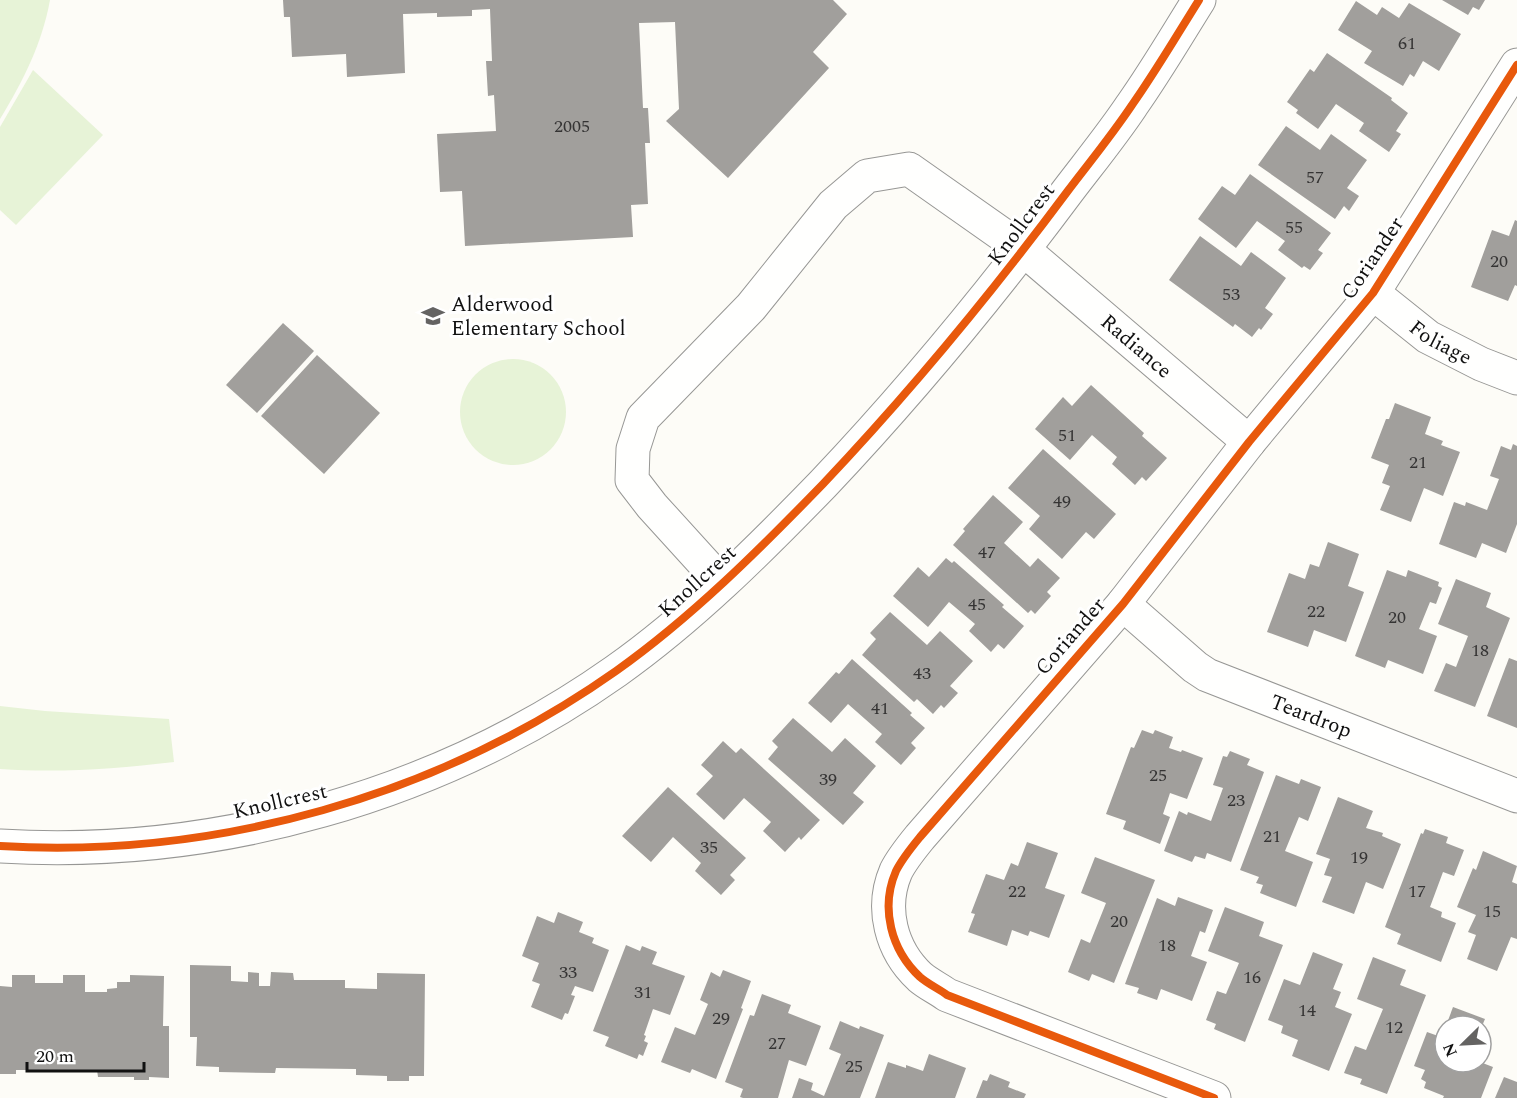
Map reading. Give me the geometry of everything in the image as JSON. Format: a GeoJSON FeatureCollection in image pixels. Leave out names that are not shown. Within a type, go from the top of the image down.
{"type":"FeatureCollection","features":[{"type":"Feature","properties":{"kind":"street","name":"Knollcrest"},"geometry":{"type":"LineString","coordinates":[[0,846],[32,848],[166,842],[281,822],[355,801],[446,766],[486,747],[574,699],[617,670],[652,644],[722,583],[801,507],[863,442],[974,314],[1024,250],[1132,105],[1199,0]]}},
{"type":"Feature","properties":{"kind":"street","name":"Coriander"},"geometry":{"type":"LineString","coordinates":[[1214,1098],[947,995],[921,978],[903,956],[893,937],[888,915],[892,880],[908,852],[1123,604],[1249,442],[1373,293],[1517,65]]}},
{"type":"Feature","properties":{"kind":"street","name":"Radiance"},"geometry":{"type":"LineString","coordinates":[[722,583],[652,506],[632,480],[633,449],[643,418],[751,307],[834,205],[867,176],[909,169],[1024,250],[1249,442]]}},
{"type":"Feature","properties":{"kind":"street","name":"Foliage"},"geometry":{"type":"LineString","coordinates":[[1373,293],[1428,337],[1472,360],[1517,378]]}},
{"type":"Feature","properties":{"kind":"street","name":"Teardrop"},"geometry":{"type":"LineString","coordinates":[[1123,604],[1207,675],[1517,796]]}},
{"type":"Feature","properties":{"kind":"green space"},"geometry":{"type":"Polygon","coordinates":[[[0,0],[50,0],[31,62],[0,119],[0,0]]]}},
{"type":"Feature","properties":{"kind":"green space"},"geometry":{"type":"Polygon","coordinates":[[[33,70],[103,135],[16,225],[0,210],[0,127],[33,70]]]}},
{"type":"Feature","properties":{"kind":"green space"},"geometry":{"type":"Polygon","coordinates":[[[513,359],[533,363],[550,375],[562,392],[566,412],[562,432],[550,449],[533,461],[513,465],[493,461],[476,449],[464,432],[460,412],[464,392],[476,375],[493,363],[513,359]]]}},
{"type":"Feature","properties":{"kind":"green space"},"geometry":{"type":"Polygon","coordinates":[[[0,706],[169,719],[174,762],[87,770],[0,769],[0,706]]]}},
{"type":"Feature","properties":{"kind":"building","name":"Alderwood Elementary School"},"geometry":{"type":"Polygon","coordinates":[[[283,0],[833,0],[847,14],[813,52],[829,68],[728,178],[666,121],[679,109],[675,22],[639,23],[643,108],[648,108],[650,143],[645,143],[648,204],[631,205],[633,237],[465,246],[462,191],[440,192],[437,134],[496,131],[494,95],[488,96],[486,61],[492,61],[490,9],[472,10],[472,16],[437,17],[437,13],[403,14],[405,73],[347,77],[346,54],[292,57],[290,17],[284,17],[283,0]]]}},
{"type":"Feature","properties":{"kind":"building"},"geometry":{"type":"Polygon","coordinates":[[[1442,0],[1485,0],[1479,10],[1473,7],[1468,15],[1442,0]]]}},
{"type":"Feature","properties":{"kind":"building"},"geometry":{"type":"Polygon","coordinates":[[[1356,1],[1377,15],[1382,7],[1399,18],[1409,3],[1461,34],[1439,71],[1423,61],[1414,77],[1410,74],[1403,86],[1364,63],[1372,51],[1338,30],[1356,1]]]}},
{"type":"Feature","properties":{"kind":"building"},"geometry":{"type":"Polygon","coordinates":[[[1327,53],[1392,98],[1391,100],[1408,113],[1396,131],[1401,134],[1389,152],[1359,131],[1364,123],[1336,104],[1318,129],[1296,113],[1298,110],[1287,102],[1310,69],[1314,72],[1327,53]]]}},
{"type":"Feature","properties":{"kind":"building"},"geometry":{"type":"Polygon","coordinates":[[[1286,126],[1320,150],[1331,134],[1367,160],[1347,188],[1359,196],[1349,211],[1344,206],[1335,219],[1258,165],[1286,126]]]}},
{"type":"Feature","properties":{"kind":"building"},"geometry":{"type":"Polygon","coordinates":[[[1250,174],[1331,233],[1318,250],[1323,253],[1310,270],[1304,266],[1302,268],[1278,250],[1285,241],[1257,221],[1236,248],[1198,219],[1222,186],[1235,195],[1250,174]]]}},
{"type":"Feature","properties":{"kind":"building"},"geometry":{"type":"Polygon","coordinates":[[[1515,220],[1517,221],[1517,286],[1515,285],[1508,301],[1471,287],[1492,230],[1509,236],[1515,220]]]}},
{"type":"Feature","properties":{"kind":"building"},"geometry":{"type":"Polygon","coordinates":[[[1200,236],[1241,266],[1251,252],[1286,278],[1265,308],[1273,314],[1261,330],[1259,328],[1252,337],[1235,324],[1233,327],[1169,280],[1200,236]]]}},
{"type":"Feature","properties":{"kind":"building"},"geometry":{"type":"Polygon","coordinates":[[[283,323],[314,351],[257,413],[226,385],[283,323]]]}},
{"type":"Feature","properties":{"kind":"building"},"geometry":{"type":"Polygon","coordinates":[[[317,355],[380,413],[324,474],[261,416],[317,355]]]}},
{"type":"Feature","properties":{"kind":"building"},"geometry":{"type":"Polygon","coordinates":[[[1091,385],[1144,433],[1142,436],[1167,458],[1146,481],[1142,477],[1135,485],[1112,464],[1117,457],[1092,435],[1070,460],[1035,429],[1063,397],[1072,406],[1091,385]]]}},
{"type":"Feature","properties":{"kind":"building"},"geometry":{"type":"Polygon","coordinates":[[[1395,403],[1431,417],[1425,434],[1443,441],[1441,445],[1460,452],[1443,496],[1424,488],[1411,522],[1380,510],[1390,486],[1382,483],[1389,465],[1371,458],[1386,419],[1389,419],[1395,403]]]}},
{"type":"Feature","properties":{"kind":"building"},"geometry":{"type":"Polygon","coordinates":[[[1513,444],[1517,446],[1517,524],[1506,553],[1482,543],[1476,558],[1439,544],[1454,502],[1465,506],[1466,502],[1487,510],[1499,479],[1490,476],[1501,446],[1511,450],[1513,444]]]}},
{"type":"Feature","properties":{"kind":"building"},"geometry":{"type":"Polygon","coordinates":[[[1043,449],[1116,514],[1094,539],[1086,532],[1062,559],[1029,529],[1040,516],[1008,488],[1043,449]]]}},
{"type":"Feature","properties":{"kind":"building"},"geometry":{"type":"Polygon","coordinates":[[[993,495],[1023,522],[1004,543],[1030,567],[1038,558],[1060,578],[1047,592],[1051,596],[1035,614],[1031,610],[1028,613],[953,545],[965,531],[963,529],[993,495]]]}},
{"type":"Feature","properties":{"kind":"building"},"geometry":{"type":"Polygon","coordinates":[[[1328,542],[1359,554],[1348,586],[1364,592],[1346,642],[1314,630],[1308,647],[1267,632],[1289,573],[1305,579],[1310,564],[1319,567],[1328,542]]]}},
{"type":"Feature","properties":{"kind":"building"},"geometry":{"type":"Polygon","coordinates":[[[946,558],[952,563],[954,561],[1024,626],[1004,649],[998,644],[991,652],[969,631],[975,624],[949,602],[928,627],[893,596],[918,567],[929,577],[946,558]]]}},
{"type":"Feature","properties":{"kind":"building"},"geometry":{"type":"Polygon","coordinates":[[[1387,570],[1406,577],[1408,570],[1439,582],[1438,586],[1442,588],[1436,604],[1430,602],[1419,629],[1437,636],[1423,674],[1388,660],[1385,668],[1355,656],[1387,570]]]}},
{"type":"Feature","properties":{"kind":"building"},"geometry":{"type":"Polygon","coordinates":[[[1456,579],[1491,593],[1486,607],[1510,618],[1475,707],[1434,691],[1446,663],[1456,667],[1468,636],[1438,624],[1456,579]]]}},
{"type":"Feature","properties":{"kind":"building"},"geometry":{"type":"Polygon","coordinates":[[[890,612],[927,645],[940,631],[973,661],[950,686],[958,693],[944,708],[941,705],[933,714],[917,699],[914,702],[862,655],[876,639],[870,633],[890,612]]]}},
{"type":"Feature","properties":{"kind":"building"},"geometry":{"type":"Polygon","coordinates":[[[1509,658],[1517,661],[1517,728],[1487,716],[1509,658]]]}},
{"type":"Feature","properties":{"kind":"building"},"geometry":{"type":"Polygon","coordinates":[[[852,659],[912,713],[910,715],[925,728],[911,743],[916,748],[901,765],[875,742],[882,734],[848,704],[831,723],[808,703],[836,672],[839,674],[852,659]]]}},
{"type":"Feature","properties":{"kind":"building"},"geometry":{"type":"Polygon","coordinates":[[[793,718],[832,752],[845,738],[876,766],[853,793],[864,802],[843,825],[768,759],[778,747],[772,741],[793,718]]]}},
{"type":"Feature","properties":{"kind":"building"},"geometry":{"type":"Polygon","coordinates":[[[1142,730],[1153,734],[1155,730],[1173,737],[1169,748],[1203,758],[1187,799],[1170,793],[1163,814],[1170,817],[1160,844],[1123,829],[1126,821],[1106,814],[1131,747],[1134,748],[1142,730]]]}},
{"type":"Feature","properties":{"kind":"building"},"geometry":{"type":"Polygon","coordinates":[[[723,741],[736,753],[741,748],[820,820],[801,840],[799,837],[785,852],[763,831],[771,822],[744,798],[724,820],[696,794],[713,776],[701,765],[723,741]]]}},
{"type":"Feature","properties":{"kind":"building"},"geometry":{"type":"Polygon","coordinates":[[[1230,751],[1250,759],[1247,765],[1264,772],[1231,862],[1207,853],[1205,859],[1195,856],[1192,862],[1164,851],[1179,811],[1211,821],[1223,788],[1213,785],[1223,756],[1227,757],[1230,751]]]}},
{"type":"Feature","properties":{"kind":"building"},"geometry":{"type":"Polygon","coordinates":[[[1276,775],[1299,784],[1301,779],[1321,787],[1308,821],[1299,817],[1285,851],[1313,862],[1296,907],[1260,893],[1263,885],[1256,883],[1259,877],[1240,870],[1276,775]]]}},
{"type":"Feature","properties":{"kind":"building"},"geometry":{"type":"Polygon","coordinates":[[[668,787],[746,858],[730,875],[735,880],[721,895],[695,871],[701,863],[673,837],[651,862],[622,836],[668,787]]]}},
{"type":"Feature","properties":{"kind":"building"},"geometry":{"type":"Polygon","coordinates":[[[1338,797],[1373,811],[1366,828],[1383,833],[1382,836],[1401,844],[1383,889],[1366,882],[1354,914],[1322,902],[1332,877],[1324,875],[1330,859],[1316,854],[1338,797]]]}},
{"type":"Feature","properties":{"kind":"building"},"geometry":{"type":"Polygon","coordinates":[[[1425,829],[1448,837],[1446,843],[1464,850],[1454,876],[1443,872],[1430,907],[1442,912],[1441,917],[1456,923],[1441,962],[1397,944],[1401,934],[1385,927],[1421,833],[1423,834],[1425,829]]]}},
{"type":"Feature","properties":{"kind":"building"},"geometry":{"type":"Polygon","coordinates":[[[1027,842],[1058,853],[1045,888],[1065,895],[1049,938],[1030,931],[1028,936],[1012,930],[1007,946],[968,932],[975,914],[971,913],[986,874],[1004,880],[1011,863],[1018,866],[1027,842]]]}},
{"type":"Feature","properties":{"kind":"building"},"geometry":{"type":"Polygon","coordinates":[[[1483,851],[1517,866],[1512,882],[1517,884],[1517,939],[1511,937],[1497,971],[1467,959],[1476,935],[1468,932],[1476,915],[1457,907],[1473,868],[1476,870],[1483,851]]]}},
{"type":"Feature","properties":{"kind":"building"},"geometry":{"type":"Polygon","coordinates":[[[1095,857],[1155,880],[1114,983],[1092,974],[1089,981],[1068,972],[1081,939],[1090,943],[1106,903],[1081,893],[1095,857]]]}},
{"type":"Feature","properties":{"kind":"building"},"geometry":{"type":"Polygon","coordinates":[[[1178,897],[1213,910],[1205,933],[1200,931],[1191,956],[1207,962],[1192,1001],[1161,989],[1157,1000],[1137,993],[1139,988],[1125,984],[1157,898],[1175,906],[1178,897]]]}},
{"type":"Feature","properties":{"kind":"building"},"geometry":{"type":"Polygon","coordinates":[[[1225,907],[1264,922],[1259,936],[1283,945],[1245,1042],[1214,1029],[1216,1024],[1206,1020],[1217,991],[1226,994],[1239,963],[1208,951],[1225,907]]]}},
{"type":"Feature","properties":{"kind":"building"},"geometry":{"type":"Polygon","coordinates":[[[558,912],[583,922],[579,932],[594,938],[592,943],[609,950],[593,992],[575,986],[571,995],[575,996],[568,1014],[565,1013],[562,1020],[531,1007],[540,984],[532,981],[539,963],[522,956],[537,916],[554,923],[558,912]]]}},
{"type":"Feature","properties":{"kind":"building"},"geometry":{"type":"Polygon","coordinates":[[[626,945],[640,951],[642,946],[657,952],[652,964],[685,976],[670,1015],[653,1009],[644,1035],[646,1036],[644,1041],[648,1043],[643,1056],[639,1054],[637,1059],[605,1046],[609,1037],[593,1031],[626,945]]]}},
{"type":"Feature","properties":{"kind":"building"},"geometry":{"type":"Polygon","coordinates":[[[1313,952],[1343,964],[1333,989],[1341,992],[1335,1007],[1352,1014],[1329,1071],[1292,1056],[1298,1040],[1281,1033],[1283,1026],[1268,1020],[1284,979],[1300,985],[1313,952]]]}},
{"type":"Feature","properties":{"kind":"building"},"geometry":{"type":"Polygon","coordinates":[[[1373,957],[1406,970],[1400,985],[1426,995],[1387,1094],[1360,1084],[1362,1079],[1344,1073],[1355,1046],[1366,1050],[1383,1009],[1357,999],[1373,957]]]}},
{"type":"Feature","properties":{"kind":"building"},"geometry":{"type":"Polygon","coordinates":[[[190,965],[231,966],[231,981],[248,982],[248,972],[259,973],[259,986],[270,986],[271,972],[293,973],[294,980],[345,980],[345,988],[377,989],[377,973],[425,974],[424,1076],[409,1076],[409,1081],[387,1081],[387,1076],[356,1075],[356,1069],[276,1068],[275,1073],[219,1072],[219,1067],[196,1066],[197,1037],[190,1037],[190,965]]]}},
{"type":"Feature","properties":{"kind":"building"},"geometry":{"type":"Polygon","coordinates":[[[723,970],[751,981],[741,1008],[743,1009],[716,1079],[692,1069],[690,1073],[661,1062],[675,1027],[695,1035],[708,1004],[700,1000],[711,972],[720,977],[723,970]]]}},
{"type":"Feature","properties":{"kind":"building"},"geometry":{"type":"Polygon","coordinates":[[[12,975],[35,975],[35,983],[63,983],[63,975],[85,975],[85,992],[107,992],[107,989],[117,988],[117,982],[130,982],[130,975],[164,976],[163,1026],[169,1026],[169,1078],[149,1077],[149,1080],[134,1080],[134,1077],[98,1077],[97,1070],[16,1070],[16,1074],[0,1074],[0,986],[12,987],[12,975]]]}},
{"type":"Feature","properties":{"kind":"building"},"geometry":{"type":"Polygon","coordinates":[[[762,994],[791,1005],[788,1013],[821,1026],[806,1066],[789,1060],[778,1098],[743,1098],[740,1097],[743,1089],[725,1082],[750,1015],[754,1016],[762,994]]]}},
{"type":"Feature","properties":{"kind":"building"},"geometry":{"type":"Polygon","coordinates":[[[1453,1007],[1472,1014],[1450,1014],[1453,1007]]]}},
{"type":"Feature","properties":{"kind":"building"},"geometry":{"type":"Polygon","coordinates":[[[840,1021],[859,1029],[860,1026],[884,1035],[860,1098],[792,1098],[799,1078],[813,1083],[811,1090],[824,1096],[841,1054],[829,1049],[840,1021]]]}},
{"type":"Feature","properties":{"kind":"building"},"geometry":{"type":"Polygon","coordinates":[[[1427,1032],[1433,1034],[1433,1074],[1490,1074],[1481,1098],[1443,1098],[1444,1096],[1424,1088],[1426,1082],[1421,1079],[1425,1070],[1414,1066],[1427,1032]]]}},
{"type":"Feature","properties":{"kind":"building"},"geometry":{"type":"Polygon","coordinates":[[[929,1054],[966,1068],[955,1098],[875,1098],[888,1062],[923,1071],[929,1054]]]}},
{"type":"Feature","properties":{"kind":"building"},"geometry":{"type":"Polygon","coordinates":[[[990,1074],[1010,1082],[1008,1087],[1026,1094],[1024,1098],[976,1098],[983,1080],[987,1081],[990,1074]]]}},
{"type":"Feature","properties":{"kind":"building"},"geometry":{"type":"Polygon","coordinates":[[[1504,1077],[1517,1082],[1517,1098],[1495,1098],[1504,1077]]]}},
{"type":"Feature","properties":{"kind":"cycle path"},"geometry":{"type":"LineString","coordinates":[[0,846],[81,847],[162,842],[243,829],[323,810],[400,785],[475,753],[548,715],[616,671],[698,606],[749,558],[823,484],[919,378],[1009,268],[1108,138],[1150,79],[1199,0]]}},
{"type":"Feature","properties":{"kind":"cycle path"},"geometry":{"type":"LineString","coordinates":[[1214,1098],[947,995],[926,982],[910,966],[895,941],[889,914],[891,885],[898,867],[917,841],[1123,604],[1249,442],[1373,293],[1517,65]]}},
{"type":"Feature","properties":{"kind":"place","name":"Alderwood Elementary School"},"geometry":{"type":"Point","coordinates":[433,316]}}]}
